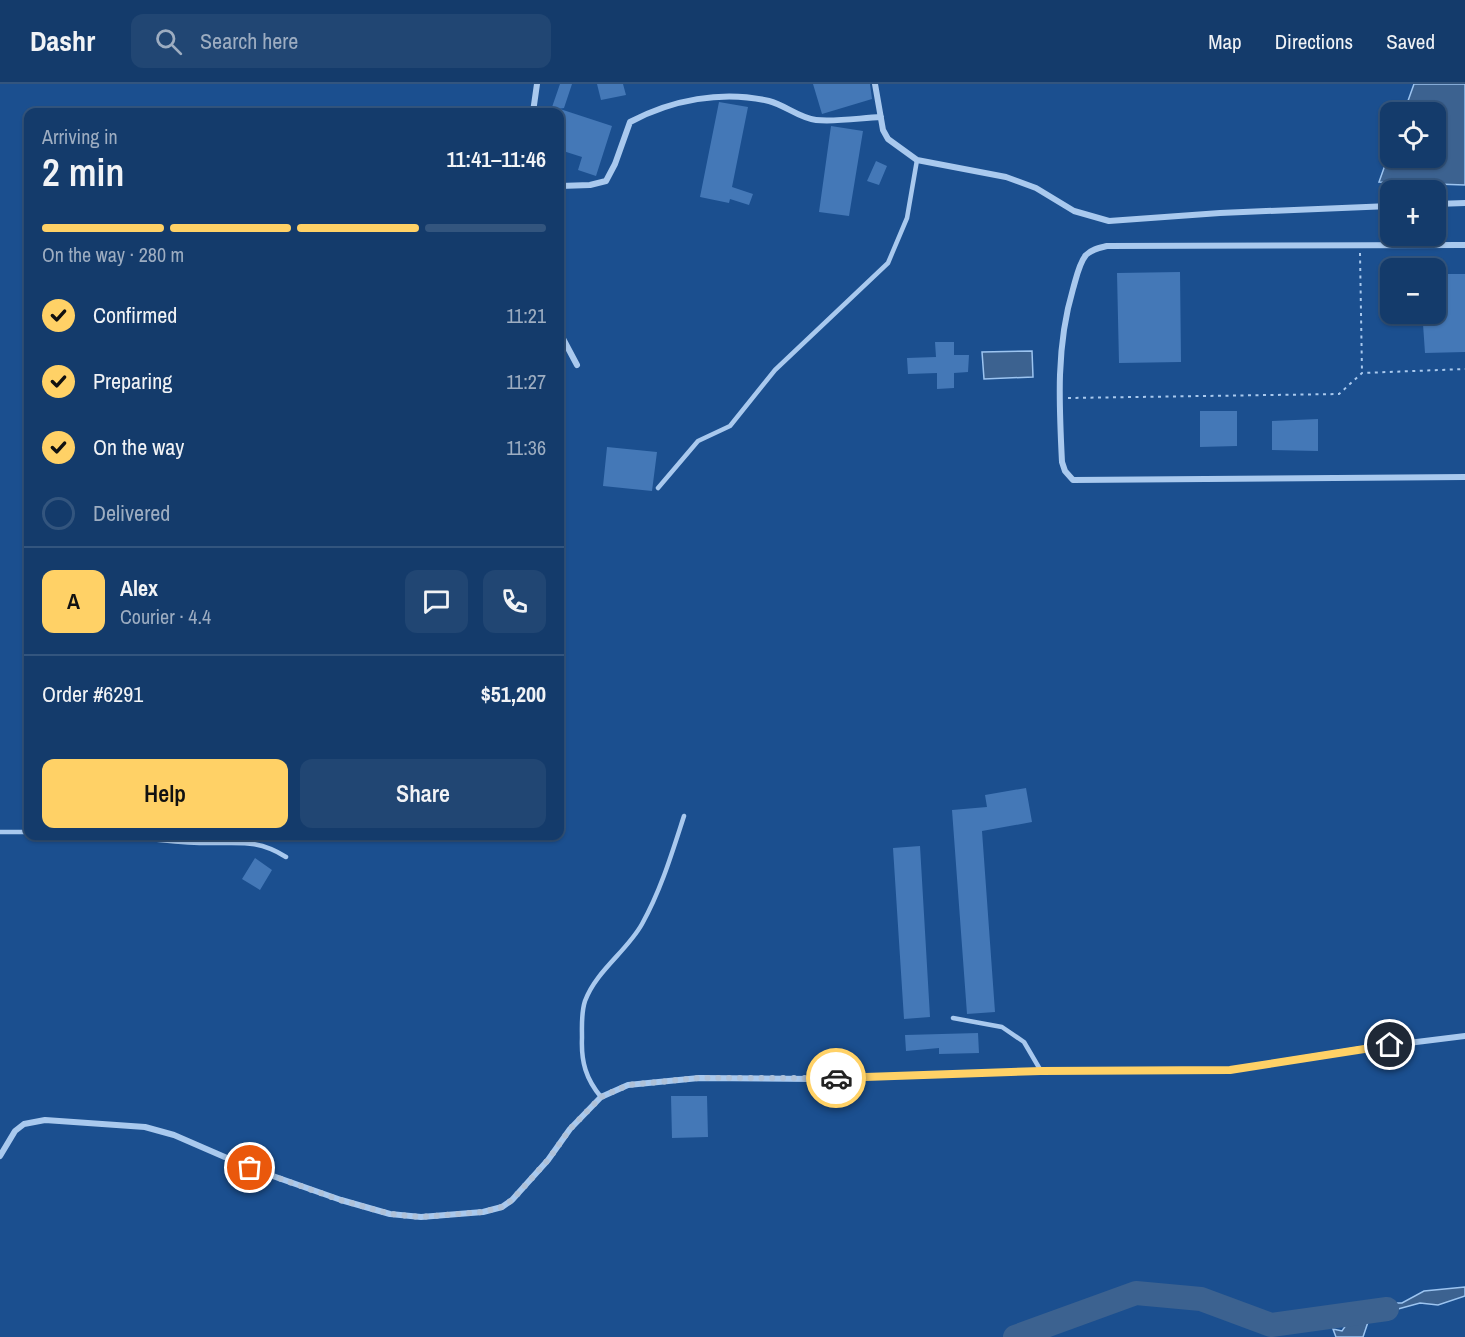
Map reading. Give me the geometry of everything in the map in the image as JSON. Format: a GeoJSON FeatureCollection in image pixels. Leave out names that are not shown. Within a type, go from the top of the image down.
{"type":"FeatureCollection","features":[{"type":"Feature","properties":{"kind":"street"},"geometry":{"type":"LineString","coordinates":[[534,108],[537,84]]}},
{"type":"Feature","properties":{"kind":"street"},"geometry":{"type":"LineString","coordinates":[[875,84],[888,139],[917,160],[1006,177],[1036,188],[1074,211],[1109,221],[1220,213],[1380,206]]}},
{"type":"Feature","properties":{"kind":"street"},"geometry":{"type":"LineString","coordinates":[[564,186],[590,185],[606,181],[615,164],[630,122],[656,108],[708,97],[770,101],[815,120],[881,117]]}},
{"type":"Feature","properties":{"kind":"street"},"geometry":{"type":"LineString","coordinates":[[1446,204],[1465,203]]}},
{"type":"Feature","properties":{"kind":"street"},"geometry":{"type":"LineString","coordinates":[[1465,245],[1107,246],[1091,250],[1084,257],[1075,282],[1062,334],[1059,398],[1062,462],[1065,471],[1073,480],[1465,477]]}},
{"type":"Feature","properties":{"kind":"street"},"geometry":{"type":"LineString","coordinates":[[564,341],[577,365]]}},
{"type":"Feature","properties":{"kind":"street"},"geometry":{"type":"LineString","coordinates":[[0,1156],[15,1131],[24,1124],[45,1120],[145,1127],[340,1200],[390,1214],[421,1217],[483,1212],[502,1207],[518,1194],[548,1160],[570,1129],[601,1097],[628,1085],[699,1078],[797,1077],[813,1079],[1041,1071],[1230,1070],[1368,1048],[1465,1036]]}},
{"type":"Feature","properties":{"kind":"lane"},"geometry":{"type":"LineString","coordinates":[[658,488],[698,441],[730,426],[775,370],[888,263],[907,218],[917,160]]}},
{"type":"Feature","properties":{"kind":"lane"},"geometry":{"type":"LineString","coordinates":[[601,1097],[590,1084],[581,1059],[585,1002],[596,982],[634,938],[651,908],[667,869],[684,816]]}},
{"type":"Feature","properties":{"kind":"lane"},"geometry":{"type":"LineString","coordinates":[[0,832],[24,832]]}},
{"type":"Feature","properties":{"kind":"lane"},"geometry":{"type":"LineString","coordinates":[[167,840],[203,843],[251,842],[271,848],[286,857]]}},
{"type":"Feature","properties":{"kind":"lane"},"geometry":{"type":"LineString","coordinates":[[953,1018],[1002,1027],[1024,1042],[1041,1071]]}},
{"type":"Feature","properties":{"kind":"path"},"geometry":{"type":"LineString","coordinates":[[1360,246],[1362,373]]}},
{"type":"Feature","properties":{"kind":"path"},"geometry":{"type":"LineString","coordinates":[[1059,398],[1339,394],[1362,373],[1465,369]]}},
{"type":"Feature","properties":{"kind":"water"},"geometry":{"type":"Polygon","coordinates":[[[1414,84],[1465,84],[1465,185],[1446,184],[1446,180],[1380,180],[1379,182],[1384,168],[1446,168],[1446,102],[1408,102],[1414,84]]]}},
{"type":"Feature","properties":{"kind":"water"},"geometry":{"type":"Polygon","coordinates":[[[1032,351],[1033,377],[984,379],[982,352],[1032,351]]]}},
{"type":"Feature","properties":{"kind":"water"},"geometry":{"type":"Polygon","coordinates":[[[1465,1287],[1465,1296],[1438,1305],[1420,1303],[1387,1312],[1368,1322],[1363,1337],[1336,1337],[1333,1329],[1342,1331],[1353,1315],[1377,1303],[1402,1303],[1424,1291],[1465,1287]]]}},
{"type":"Feature","properties":{"kind":"building"},"geometry":{"type":"Polygon","coordinates":[[[560,84],[572,84],[564,108],[552,108],[560,84]]]}},
{"type":"Feature","properties":{"kind":"building"},"geometry":{"type":"Polygon","coordinates":[[[597,84],[623,84],[626,95],[601,100],[597,84]]]}},
{"type":"Feature","properties":{"kind":"building"},"geometry":{"type":"Polygon","coordinates":[[[813,84],[870,84],[872,99],[822,114],[813,84]]]}},
{"type":"Feature","properties":{"kind":"building"},"geometry":{"type":"Polygon","coordinates":[[[719,102],[748,107],[732,187],[753,194],[749,205],[730,199],[729,203],[700,197],[719,102]]]}},
{"type":"Feature","properties":{"kind":"building"},"geometry":{"type":"Polygon","coordinates":[[[564,110],[612,126],[596,176],[578,170],[582,157],[564,151],[564,110]]]}},
{"type":"Feature","properties":{"kind":"building"},"geometry":{"type":"Polygon","coordinates":[[[831,126],[863,131],[849,216],[819,212],[831,126]]]}},
{"type":"Feature","properties":{"kind":"building"},"geometry":{"type":"Polygon","coordinates":[[[876,161],[887,166],[879,185],[867,181],[876,161]]]}},
{"type":"Feature","properties":{"kind":"building"},"geometry":{"type":"Polygon","coordinates":[[[1180,272],[1181,362],[1119,363],[1117,273],[1180,272]]]}},
{"type":"Feature","properties":{"kind":"building"},"geometry":{"type":"Polygon","coordinates":[[[1446,274],[1465,274],[1465,352],[1425,353],[1423,324],[1446,324],[1446,274]]]}},
{"type":"Feature","properties":{"kind":"building"},"geometry":{"type":"Polygon","coordinates":[[[935,342],[954,342],[954,355],[969,355],[968,372],[954,373],[954,388],[937,389],[937,373],[908,374],[907,358],[936,357],[935,342]]]}},
{"type":"Feature","properties":{"kind":"building"},"geometry":{"type":"Polygon","coordinates":[[[1200,411],[1237,411],[1237,446],[1200,447],[1200,411]]]}},
{"type":"Feature","properties":{"kind":"building"},"geometry":{"type":"Polygon","coordinates":[[[1318,419],[1318,451],[1272,450],[1272,421],[1318,419]]]}},
{"type":"Feature","properties":{"kind":"building"},"geometry":{"type":"Polygon","coordinates":[[[607,447],[657,452],[652,491],[603,486],[607,447]]]}},
{"type":"Feature","properties":{"kind":"building"},"geometry":{"type":"Polygon","coordinates":[[[1026,788],[1032,822],[982,831],[995,1012],[967,1014],[952,810],[987,807],[985,795],[1026,788]]]}},
{"type":"Feature","properties":{"kind":"building"},"geometry":{"type":"Polygon","coordinates":[[[920,846],[930,1017],[904,1019],[893,848],[920,846]]]}},
{"type":"Feature","properties":{"kind":"building"},"geometry":{"type":"Polygon","coordinates":[[[255,858],[272,870],[260,890],[242,879],[255,858]]]}},
{"type":"Feature","properties":{"kind":"building"},"geometry":{"type":"Polygon","coordinates":[[[978,1033],[979,1053],[939,1054],[939,1048],[906,1051],[905,1035],[978,1033]]]}},
{"type":"Feature","properties":{"kind":"building"},"geometry":{"type":"Polygon","coordinates":[[[671,1096],[707,1096],[708,1137],[672,1138],[671,1096]]]}},
{"type":"Feature","properties":{"kind":"waterway"},"geometry":{"type":"LineString","coordinates":[[1015,1337],[1136,1293],[1201,1299],[1271,1325],[1387,1309]]}},
{"type":"Feature","properties":{"kind":"way so far"},"geometry":{"type":"LineString","coordinates":[[250,1168],[340,1200],[390,1214],[421,1217],[483,1212],[502,1207],[512,1200],[548,1160],[570,1129],[601,1097],[628,1085],[699,1078],[836,1078]]}},
{"type":"Feature","properties":{"kind":"route"},"geometry":{"type":"LineString","coordinates":[[836,1078],[1041,1071],[1230,1070],[1390,1045]]}}]}
